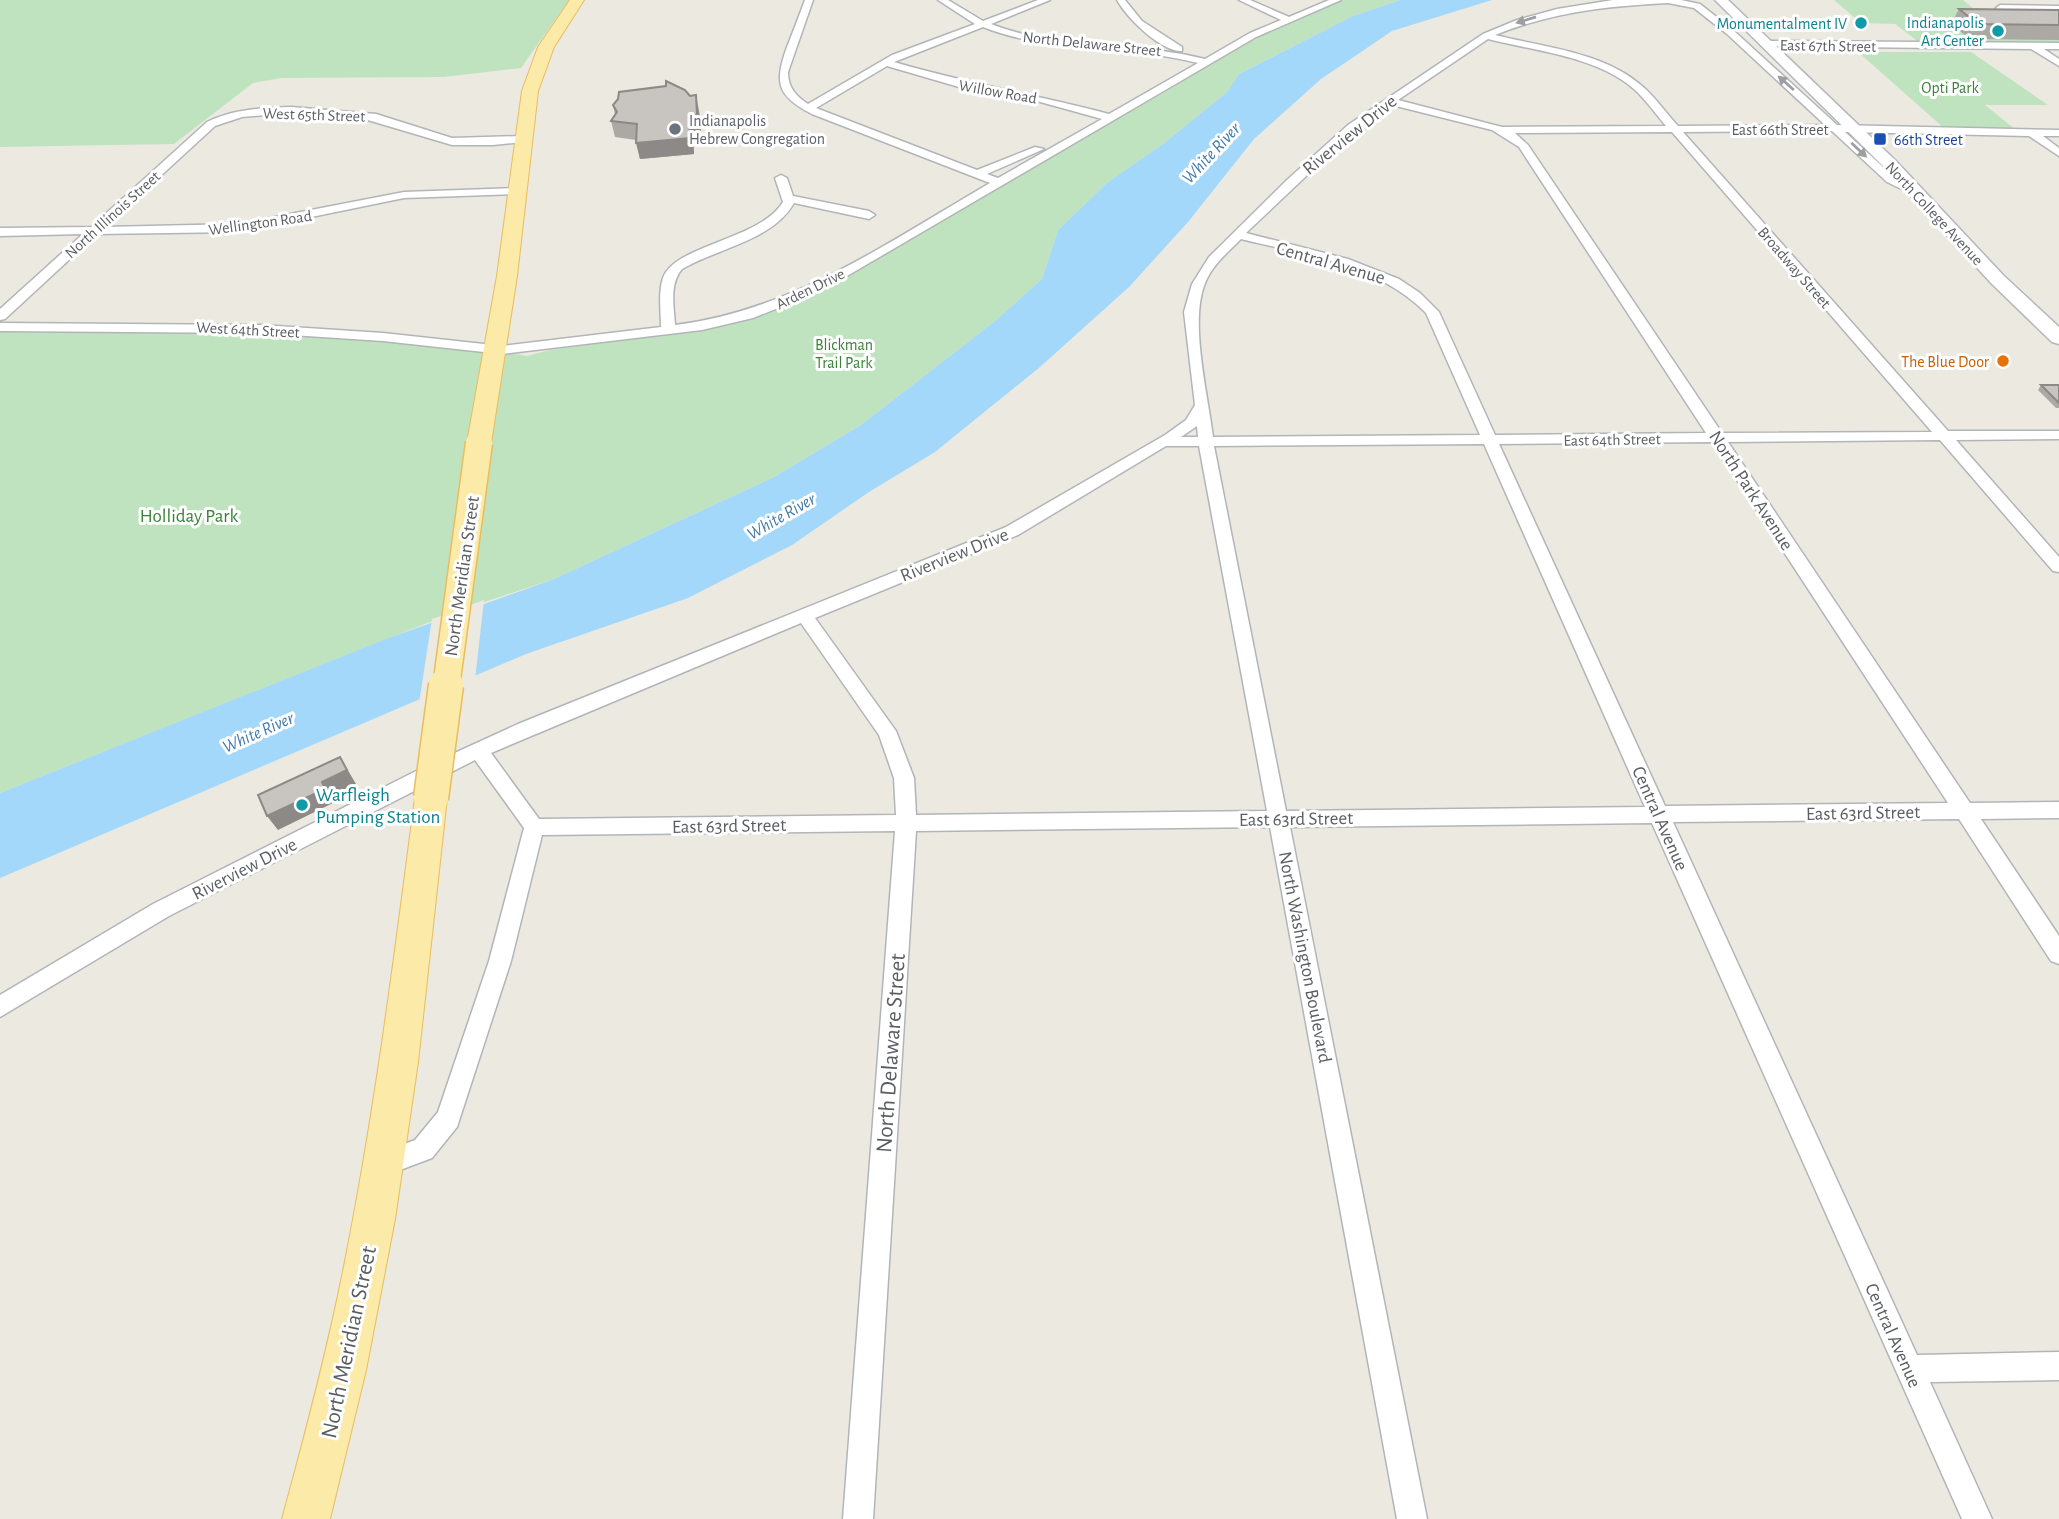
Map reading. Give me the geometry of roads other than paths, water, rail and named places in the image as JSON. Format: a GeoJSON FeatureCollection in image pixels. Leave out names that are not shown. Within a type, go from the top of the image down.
{"type":"FeatureCollection","features":[{"type":"Feature","properties":{"kind":"main road","name":"North Meridian Street"},"geometry":{"type":"LineString","coordinates":[[306,1519],[356,1316],[384,1164],[479,443],[495,350],[523,139],[537,67],[549,41],[577,0]]}},
{"type":"Feature","properties":{"kind":"main road","name":"North College Avenue"},"geometry":{"type":"LineString","coordinates":[[1721,0],[1871,131],[2010,273],[2057,330]]}},
{"type":"Feature","properties":{"kind":"main road","name":"North College Avenue"},"geometry":{"type":"LineString","coordinates":[[1740,0],[1773,44],[2003,286],[2057,330]]}},
{"type":"Feature","properties":{"kind":"street"},"geometry":{"type":"LineString","coordinates":[[809,0],[784,67],[782,79],[791,95],[809,108],[1001,183]]}},
{"type":"Feature","properties":{"kind":"street","name":"North Delaware Street"},"geometry":{"type":"LineString","coordinates":[[942,0],[980,23],[1019,36],[1056,43],[1140,47],[1207,62]]}},
{"type":"Feature","properties":{"kind":"street"},"geometry":{"type":"LineString","coordinates":[[809,108],[886,62],[980,23],[1046,0]]}},
{"type":"Feature","properties":{"kind":"street"},"geometry":{"type":"LineString","coordinates":[[1121,0],[1132,17],[1192,57]]}},
{"type":"Feature","properties":{"kind":"street"},"geometry":{"type":"LineString","coordinates":[[1243,0],[1287,19]]}},
{"type":"Feature","properties":{"kind":"street","name":"Arden Drive"},"geometry":{"type":"LineString","coordinates":[[495,350],[524,349],[668,330],[748,315],[807,292],[1001,183],[1207,62],[1287,19],[1337,0]]}},
{"type":"Feature","properties":{"kind":"street","name":"Riverview Drive"},"geometry":{"type":"LineString","coordinates":[[0,1007],[161,910],[478,750],[1013,531],[1164,442],[1195,419],[1202,405],[1191,329],[1192,301],[1208,267],[1307,167],[1345,133],[1486,36],[1525,20],[1560,11],[1658,0],[1681,2],[1701,8],[1881,171],[1901,187],[1918,194]]}},
{"type":"Feature","properties":{"kind":"street"},"geometry":{"type":"LineString","coordinates":[[2000,8],[2059,9]]}},
{"type":"Feature","properties":{"kind":"street","name":"Broadway Street"},"geometry":{"type":"LineString","coordinates":[[1486,36],[1589,63],[1621,75],[1642,90],[2059,567]]}},
{"type":"Feature","properties":{"kind":"street"},"geometry":{"type":"LineString","coordinates":[[1140,47],[1156,44],[1160,37]]}},
{"type":"Feature","properties":{"kind":"street","name":"East 67th Street"},"geometry":{"type":"LineString","coordinates":[[1773,44],[2059,46]]}},
{"type":"Feature","properties":{"kind":"street"},"geometry":{"type":"LineString","coordinates":[[2033,46],[2059,63]]}},
{"type":"Feature","properties":{"kind":"street","name":"Willow Road"},"geometry":{"type":"LineString","coordinates":[[886,62],[959,84],[1034,97],[1111,118]]}},
{"type":"Feature","properties":{"kind":"street","name":"North Park Avenue"},"geometry":{"type":"LineString","coordinates":[[1388,101],[1500,130],[1523,145],[2059,954]]}},
{"type":"Feature","properties":{"kind":"street","name":"West 65th Street"},"geometry":{"type":"LineString","coordinates":[[227,115],[250,112],[339,112],[376,117],[447,141],[523,139]]}},
{"type":"Feature","properties":{"kind":"street","name":"North Illinois Street"},"geometry":{"type":"LineString","coordinates":[[0,316],[211,124],[227,115]]}},
{"type":"Feature","properties":{"kind":"street","name":"Arden Drive"},"geometry":{"type":"LineString","coordinates":[[977,174],[1092,128]]}},
{"type":"Feature","properties":{"kind":"street","name":"East 66th Street"},"geometry":{"type":"LineString","coordinates":[[1500,130],[1836,129],[2059,133]]}},
{"type":"Feature","properties":{"kind":"street"},"geometry":{"type":"LineString","coordinates":[[2032,133],[2059,153]]}},
{"type":"Feature","properties":{"kind":"street"},"geometry":{"type":"LineString","coordinates":[[668,330],[669,279],[675,269],[776,219],[785,211],[789,200],[781,178]]}},
{"type":"Feature","properties":{"kind":"street","name":"Wellington Road"},"geometry":{"type":"LineString","coordinates":[[0,232],[238,228],[404,195],[517,191]]}},
{"type":"Feature","properties":{"kind":"street"},"geometry":{"type":"LineString","coordinates":[[789,200],[869,215]]}},
{"type":"Feature","properties":{"kind":"street","name":"Central Avenue"},"geometry":{"type":"LineString","coordinates":[[1238,235],[1362,267],[1388,277],[1416,294],[1435,318],[1977,1519]]}},
{"type":"Feature","properties":{"kind":"street","name":"West 64th Street"},"geometry":{"type":"LineString","coordinates":[[0,327],[261,329],[396,338],[495,350]]}},
{"type":"Feature","properties":{"kind":"street","name":"North Washington Boulevard"},"geometry":{"type":"LineString","coordinates":[[1201,395],[1206,442],[1412,1519]]}},
{"type":"Feature","properties":{"kind":"street","name":"East 64th Street"},"geometry":{"type":"LineString","coordinates":[[1164,442],[2059,435]]}},
{"type":"Feature","properties":{"kind":"street","name":"North Delaware Street"},"geometry":{"type":"LineString","coordinates":[[805,616],[887,731],[904,778],[906,823],[859,1519]]}},
{"type":"Feature","properties":{"kind":"street"},"geometry":{"type":"LineString","coordinates":[[384,1164],[423,1149],[448,1119],[500,961],[534,827],[478,750]]}},
{"type":"Feature","properties":{"kind":"street","name":"East 63rd Street"},"geometry":{"type":"LineString","coordinates":[[534,827],[2059,810]]}},
{"type":"Feature","properties":{"kind":"street"},"geometry":{"type":"LineString","coordinates":[[1909,1369],[2059,1366]]}},
{"type":"Feature","properties":{"kind":"water","name":"White River"},"geometry":{"type":"Polygon","coordinates":[[[1400,0],[1492,0],[1392,31],[1321,79],[1254,139],[1188,222],[1129,287],[1040,367],[935,452],[869,492],[792,545],[688,598],[526,654],[0,878],[0,793],[386,639],[554,579],[774,477],[861,425],[995,321],[1042,279],[1058,230],[1108,182],[1163,144],[1227,92],[1239,74],[1353,16],[1400,0]]]}},
{"type":"Feature","properties":{"kind":"place","name":"Monumentalment IV"},"geometry":{"type":"Point","coordinates":[1861,23]}},
{"type":"Feature","properties":{"kind":"place","name":"Indianapolis Art Center"},"geometry":{"type":"Point","coordinates":[1998,31]}},
{"type":"Feature","properties":{"kind":"place","name":"Indianapolis Hebrew Congregation"},"geometry":{"type":"Point","coordinates":[675,129]}},
{"type":"Feature","properties":{"kind":"place","name":"66th Street"},"geometry":{"type":"Point","coordinates":[1880,139]}},
{"type":"Feature","properties":{"kind":"place","name":"The Blue Door"},"geometry":{"type":"Point","coordinates":[2003,361]}},
{"type":"Feature","properties":{"kind":"place","name":"Warfleigh Pumping Station"},"geometry":{"type":"Point","coordinates":[302,805]}},
{"type":"Feature","properties":{"kind":"park label","name":"Opti Park"},"geometry":{"type":"Point","coordinates":[1950,87]}},
{"type":"Feature","properties":{"kind":"park label","name":"Blickman Trail Park"},"geometry":{"type":"Point","coordinates":[844,353]}},
{"type":"Feature","properties":{"kind":"park label","name":"Holliday Park"},"geometry":{"type":"Point","coordinates":[189,515]}}]}
